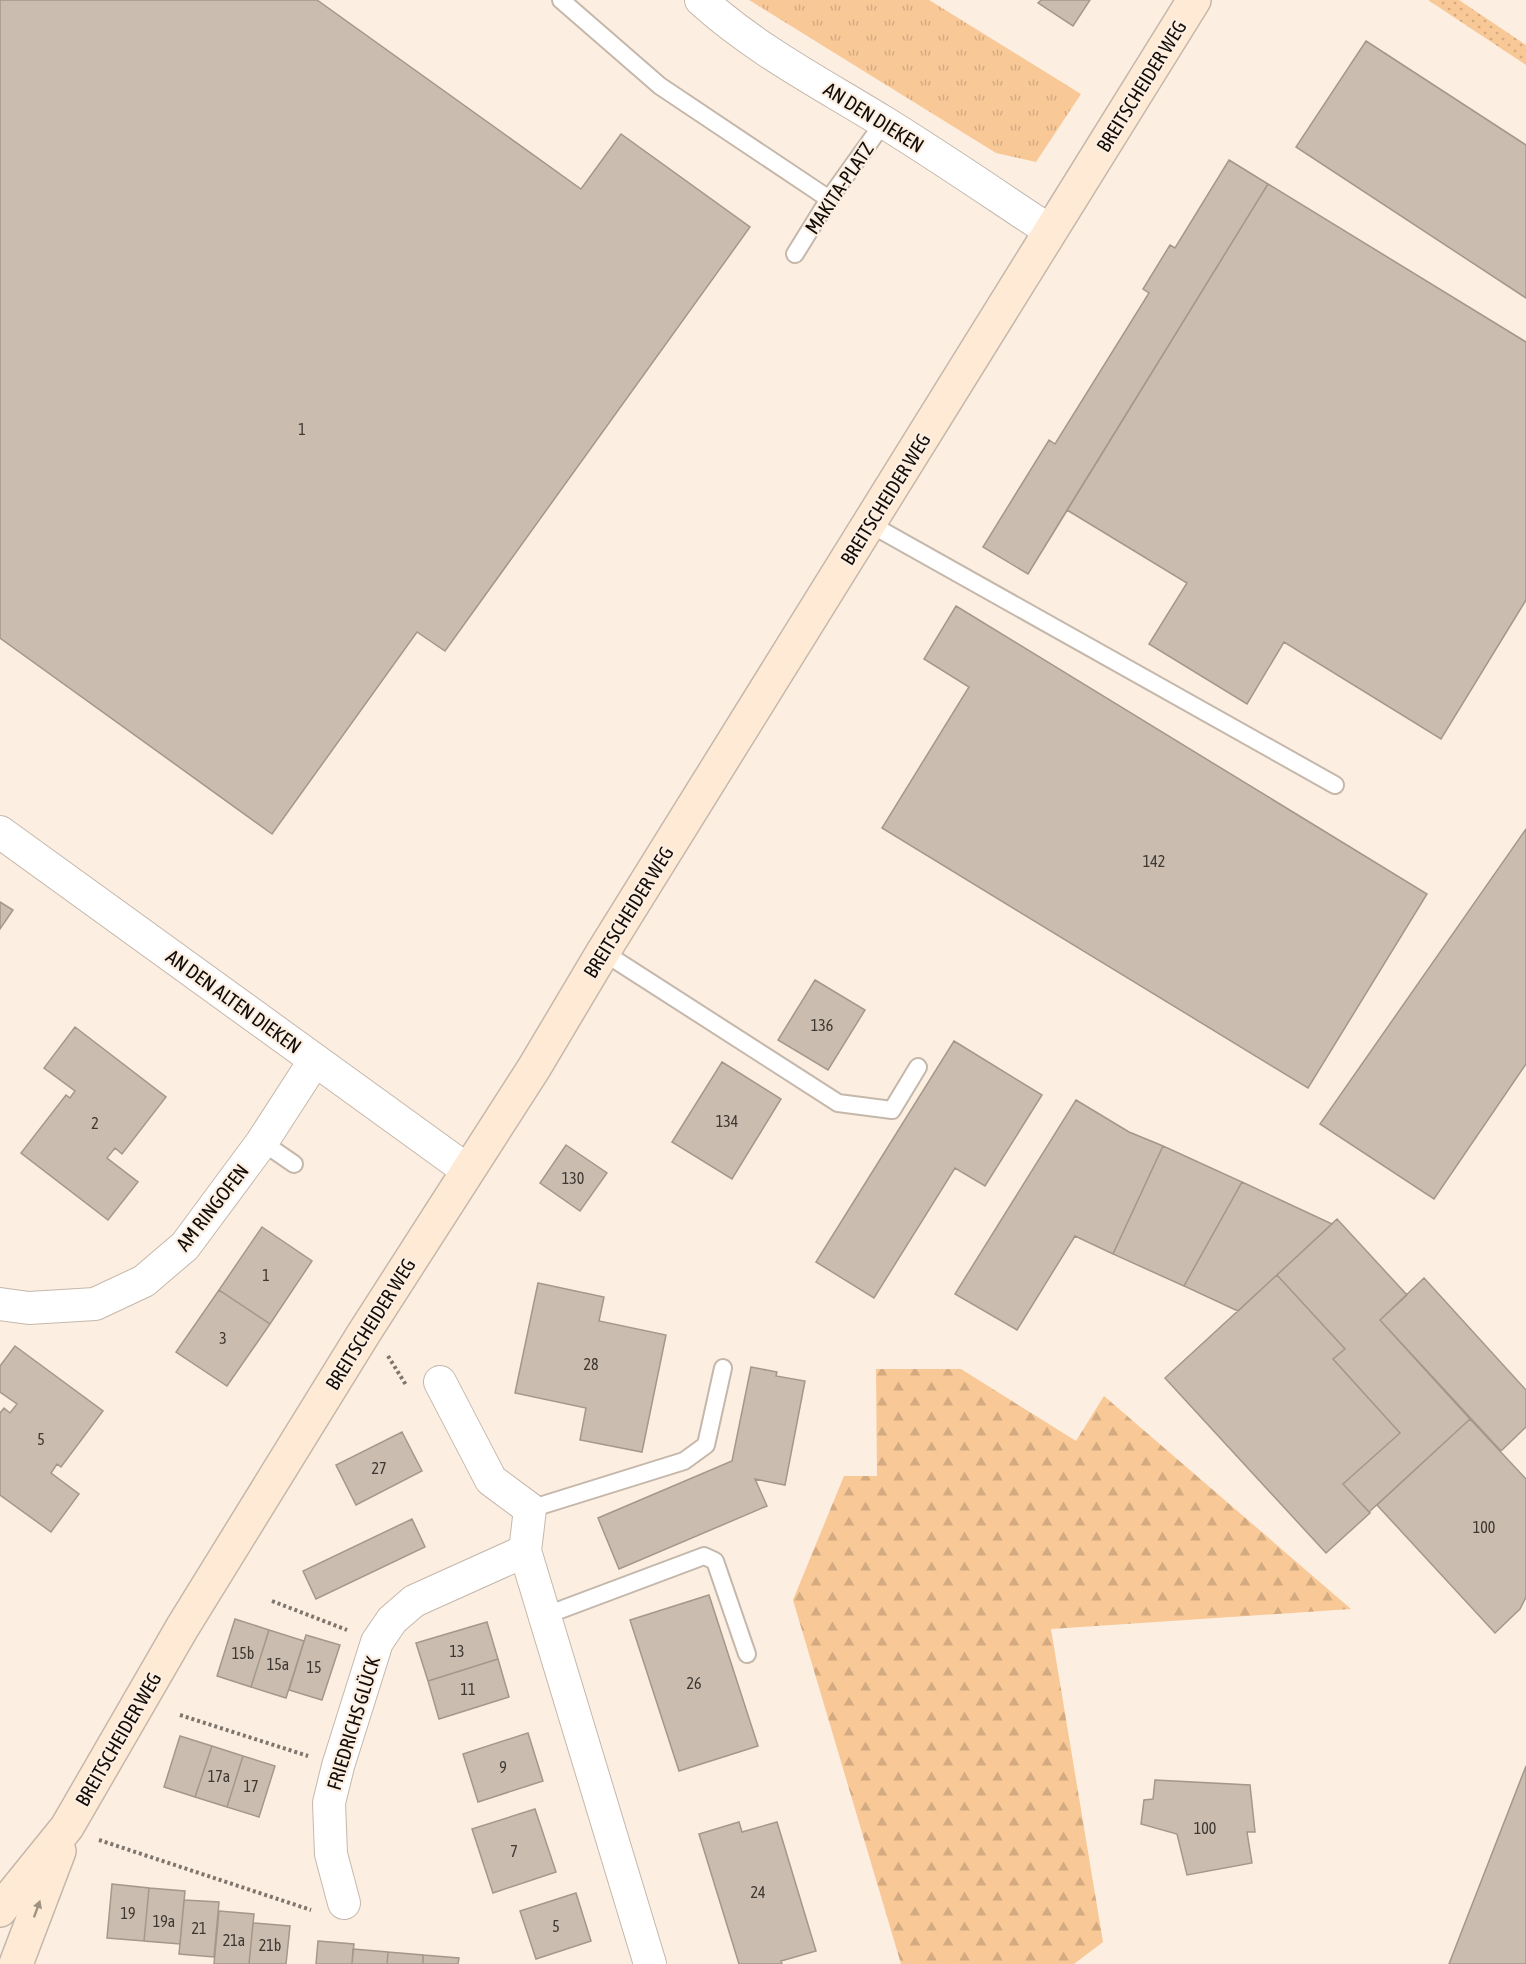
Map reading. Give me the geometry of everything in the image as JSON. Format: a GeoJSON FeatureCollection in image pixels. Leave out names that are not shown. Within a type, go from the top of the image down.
{"type":"FeatureCollection","features":[{"type":"Feature","properties":{"kind":"main road","name":"BREITSCHEIDER WEG"},"geometry":{"type":"LineString","coordinates":[[0,1910],[67,1827],[182,1628],[364,1333],[534,1068],[603,952],[1194,0]]}},
{"type":"Feature","properties":{"kind":"main road","name":"BREITSCHEIDER WEG"},"geometry":{"type":"LineString","coordinates":[[24,1958],[67,1827]]}},
{"type":"Feature","properties":{"kind":"street","name":"AN DEN DIEKEN"},"geometry":{"type":"LineString","coordinates":[[701,0],[737,30],[885,122],[1050,231]]}},
{"type":"Feature","properties":{"kind":"street","name":"AN DEN ALTEN DIEKEN"},"geometry":{"type":"LineString","coordinates":[[0,832],[467,1170]]}},
{"type":"Feature","properties":{"kind":"street","name":"AM RINGOFEN"},"geometry":{"type":"LineString","coordinates":[[0,1304],[29,1308],[95,1304],[144,1281],[185,1246],[262,1142],[315,1060]]}},
{"type":"Feature","properties":{"kind":"street"},"geometry":{"type":"LineString","coordinates":[[440,1382],[491,1480],[530,1509],[525,1551],[650,1964]]}},
{"type":"Feature","properties":{"kind":"street","name":"FRIEDRICHS GLÜCK"},"geometry":{"type":"LineString","coordinates":[[344,1903],[331,1854],[329,1803],[338,1766],[377,1642],[392,1620],[414,1601],[525,1551]]}},
{"type":"Feature","properties":{"kind":"lane"},"geometry":{"type":"LineString","coordinates":[[561,0],[660,86],[829,199]]}},
{"type":"Feature","properties":{"kind":"lane","name":"MAKITA-PLATZ"},"geometry":{"type":"LineString","coordinates":[[795,254],[829,199],[885,122]]}},
{"type":"Feature","properties":{"kind":"lane"},"geometry":{"type":"LineString","coordinates":[[870,524],[1335,785]]}},
{"type":"Feature","properties":{"kind":"lane"},"geometry":{"type":"LineString","coordinates":[[603,952],[838,1103],[892,1110],[918,1067]]}},
{"type":"Feature","properties":{"kind":"lane"},"geometry":{"type":"LineString","coordinates":[[262,1142],[294,1164]]}},
{"type":"Feature","properties":{"kind":"lane"},"geometry":{"type":"LineString","coordinates":[[530,1509],[684,1461],[706,1445],[723,1368]]}},
{"type":"Feature","properties":{"kind":"lane"},"geometry":{"type":"LineString","coordinates":[[544,1616],[704,1556],[715,1562],[747,1654]]}},
{"type":"Feature","properties":{"kind":"path"},"geometry":{"type":"LineString","coordinates":[[364,1333],[391,1359],[414,1397],[440,1382]]}},
{"type":"Feature","properties":{"kind":"path"},"geometry":{"type":"LineString","coordinates":[[272,1601],[377,1642]]}},
{"type":"Feature","properties":{"kind":"path"},"geometry":{"type":"LineString","coordinates":[[180,1715],[338,1766]]}},
{"type":"Feature","properties":{"kind":"path"},"geometry":{"type":"LineString","coordinates":[[67,1827],[116,1847],[319,1912],[344,1903]]}},
{"type":"Feature","properties":{"kind":"green space"},"geometry":{"type":"Polygon","coordinates":[[[749,0],[929,0],[1081,94],[1036,162],[996,153],[749,0]]]}},
{"type":"Feature","properties":{"kind":"green space"},"geometry":{"type":"Polygon","coordinates":[[[1428,0],[1459,0],[1526,45],[1526,65],[1428,0]]]}},
{"type":"Feature","properties":{"kind":"green space"},"geometry":{"type":"Polygon","coordinates":[[[876,1369],[961,1369],[1076,1441],[1104,1396],[1351,1609],[1051,1629],[1103,1942],[1074,1964],[901,1964],[793,1600],[844,1476],[877,1476],[876,1369]]]}},
{"type":"Feature","properties":{"kind":"building"},"geometry":{"type":"Polygon","coordinates":[[[0,0],[317,0],[581,189],[621,134],[750,227],[445,651],[417,632],[272,834],[0,638],[0,0]]]}},
{"type":"Feature","properties":{"kind":"building"},"geometry":{"type":"Polygon","coordinates":[[[1041,0],[1090,0],[1073,26],[1038,3],[1041,0]]]}},
{"type":"Feature","properties":{"kind":"building"},"geometry":{"type":"Polygon","coordinates":[[[1366,41],[1526,145],[1526,298],[1296,147],[1366,41]]]}},
{"type":"Feature","properties":{"kind":"building"},"geometry":{"type":"Polygon","coordinates":[[[1229,160],[1268,184],[1028,574],[983,547],[1049,440],[1055,444],[1149,293],[1143,289],[1170,245],[1175,248],[1229,160]]]}},
{"type":"Feature","properties":{"kind":"building"},"geometry":{"type":"Polygon","coordinates":[[[1229,160],[1526,342],[1526,600],[1441,739],[1284,642],[1247,704],[1149,644],[1187,583],[1067,510],[1028,574],[983,547],[1049,440],[1055,444],[1149,293],[1143,289],[1170,245],[1175,248],[1229,160]]]}},
{"type":"Feature","properties":{"kind":"building"},"geometry":{"type":"Polygon","coordinates":[[[1268,184],[1526,342],[1526,600],[1441,739],[1284,642],[1247,704],[1149,644],[1187,583],[1067,510],[1268,184]]]}},
{"type":"Feature","properties":{"kind":"building"},"geometry":{"type":"Polygon","coordinates":[[[956,606],[1427,894],[1308,1088],[882,828],[969,687],[924,659],[956,606]]]}},
{"type":"Feature","properties":{"kind":"building"},"geometry":{"type":"Polygon","coordinates":[[[1526,829],[1526,1064],[1434,1199],[1320,1124],[1526,829]]]}},
{"type":"Feature","properties":{"kind":"building"},"geometry":{"type":"Polygon","coordinates":[[[0,902],[13,910],[0,929],[0,902]]]}},
{"type":"Feature","properties":{"kind":"building"},"geometry":{"type":"Polygon","coordinates":[[[815,980],[865,1010],[828,1070],[778,1040],[815,980]]]}},
{"type":"Feature","properties":{"kind":"building"},"geometry":{"type":"Polygon","coordinates":[[[75,1027],[166,1097],[122,1154],[115,1148],[107,1158],[138,1182],[108,1220],[21,1153],[66,1095],[70,1098],[75,1091],[44,1068],[75,1027]]]}},
{"type":"Feature","properties":{"kind":"building"},"geometry":{"type":"Polygon","coordinates":[[[954,1041],[1042,1095],[985,1186],[955,1168],[874,1298],[816,1262],[954,1041]]]}},
{"type":"Feature","properties":{"kind":"building"},"geometry":{"type":"Polygon","coordinates":[[[722,1062],[781,1099],[732,1179],[672,1142],[722,1062]]]}},
{"type":"Feature","properties":{"kind":"building"},"geometry":{"type":"Polygon","coordinates":[[[1076,1100],[1129,1132],[1163,1146],[1113,1254],[1075,1236],[1017,1330],[955,1294],[1076,1100]]]}},
{"type":"Feature","properties":{"kind":"building"},"geometry":{"type":"Polygon","coordinates":[[[566,1145],[607,1173],[580,1211],[540,1183],[566,1145]]]}},
{"type":"Feature","properties":{"kind":"building"},"geometry":{"type":"Polygon","coordinates":[[[1163,1146],[1242,1182],[1184,1286],[1113,1254],[1163,1146]]]}},
{"type":"Feature","properties":{"kind":"building"},"geometry":{"type":"Polygon","coordinates":[[[1242,1182],[1332,1224],[1238,1311],[1184,1286],[1242,1182]]]}},
{"type":"Feature","properties":{"kind":"building"},"geometry":{"type":"Polygon","coordinates":[[[1337,1219],[1407,1295],[1380,1320],[1470,1419],[1369,1512],[1343,1484],[1400,1433],[1333,1359],[1345,1349],[1277,1275],[1337,1219]]]}},
{"type":"Feature","properties":{"kind":"building"},"geometry":{"type":"Polygon","coordinates":[[[262,1227],[312,1261],[270,1324],[219,1290],[262,1227]]]}},
{"type":"Feature","properties":{"kind":"building"},"geometry":{"type":"Polygon","coordinates":[[[1277,1275],[1345,1349],[1333,1359],[1400,1433],[1343,1484],[1370,1513],[1326,1553],[1165,1378],[1277,1275]]]}},
{"type":"Feature","properties":{"kind":"building"},"geometry":{"type":"Polygon","coordinates":[[[1424,1278],[1526,1390],[1526,1427],[1501,1451],[1380,1320],[1424,1278]]]}},
{"type":"Feature","properties":{"kind":"building"},"geometry":{"type":"Polygon","coordinates":[[[538,1283],[604,1297],[599,1321],[666,1335],[642,1452],[580,1440],[586,1408],[515,1393],[538,1283]]]}},
{"type":"Feature","properties":{"kind":"building"},"geometry":{"type":"Polygon","coordinates":[[[219,1290],[270,1324],[227,1386],[176,1352],[219,1290]]]}},
{"type":"Feature","properties":{"kind":"building"},"geometry":{"type":"Polygon","coordinates":[[[15,1346],[103,1411],[61,1467],[57,1464],[51,1473],[79,1494],[51,1532],[0,1495],[0,1413],[4,1408],[10,1413],[17,1404],[0,1392],[0,1366],[15,1346]]]}},
{"type":"Feature","properties":{"kind":"building"},"geometry":{"type":"Polygon","coordinates":[[[751,1367],[777,1372],[776,1376],[805,1381],[785,1485],[755,1479],[767,1506],[619,1569],[598,1518],[732,1461],[751,1367]]]}},
{"type":"Feature","properties":{"kind":"building"},"geometry":{"type":"Polygon","coordinates":[[[1470,1419],[1526,1479],[1526,1597],[1520,1609],[1495,1633],[1377,1505],[1470,1419]]]}},
{"type":"Feature","properties":{"kind":"building"},"geometry":{"type":"Polygon","coordinates":[[[402,1432],[422,1471],[356,1505],[336,1465],[402,1432]]]}},
{"type":"Feature","properties":{"kind":"building"},"geometry":{"type":"Polygon","coordinates":[[[412,1519],[425,1547],[316,1599],[303,1571],[412,1519]]]}},
{"type":"Feature","properties":{"kind":"building"},"geometry":{"type":"Polygon","coordinates":[[[709,1595],[758,1746],[679,1771],[630,1620],[709,1595]]]}},
{"type":"Feature","properties":{"kind":"building"},"geometry":{"type":"Polygon","coordinates":[[[235,1619],[269,1630],[251,1687],[217,1676],[235,1619]]]}},
{"type":"Feature","properties":{"kind":"building"},"geometry":{"type":"Polygon","coordinates":[[[487,1622],[498,1659],[428,1681],[416,1643],[487,1622]]]}},
{"type":"Feature","properties":{"kind":"building"},"geometry":{"type":"Polygon","coordinates":[[[269,1630],[304,1641],[286,1698],[251,1687],[269,1630]]]}},
{"type":"Feature","properties":{"kind":"building"},"geometry":{"type":"Polygon","coordinates":[[[306,1635],[340,1645],[322,1700],[289,1690],[306,1635]]]}},
{"type":"Feature","properties":{"kind":"building"},"geometry":{"type":"Polygon","coordinates":[[[498,1659],[509,1697],[439,1719],[428,1681],[498,1659]]]}},
{"type":"Feature","properties":{"kind":"building"},"geometry":{"type":"Polygon","coordinates":[[[528,1733],[543,1781],[478,1802],[463,1754],[528,1733]]]}},
{"type":"Feature","properties":{"kind":"building"},"geometry":{"type":"Polygon","coordinates":[[[180,1736],[212,1746],[195,1797],[164,1787],[180,1736]]]}},
{"type":"Feature","properties":{"kind":"building"},"geometry":{"type":"Polygon","coordinates":[[[212,1746],[243,1756],[227,1807],[195,1797],[212,1746]]]}},
{"type":"Feature","properties":{"kind":"building"},"geometry":{"type":"Polygon","coordinates":[[[243,1756],[275,1766],[259,1817],[227,1807],[243,1756]]]}},
{"type":"Feature","properties":{"kind":"building"},"geometry":{"type":"Polygon","coordinates":[[[1526,1766],[1526,1964],[1449,1964],[1526,1766]]]}},
{"type":"Feature","properties":{"kind":"building"},"geometry":{"type":"Polygon","coordinates":[[[1155,1780],[1250,1785],[1255,1832],[1247,1832],[1252,1863],[1187,1875],[1177,1834],[1141,1824],[1144,1800],[1153,1799],[1155,1780]]]}},
{"type":"Feature","properties":{"kind":"building"},"geometry":{"type":"Polygon","coordinates":[[[535,1809],[556,1872],[493,1893],[472,1829],[535,1809]]]}},
{"type":"Feature","properties":{"kind":"building"},"geometry":{"type":"Polygon","coordinates":[[[739,1822],[742,1832],[777,1822],[816,1951],[781,1961],[782,1964],[739,1964],[699,1834],[739,1822]]]}},
{"type":"Feature","properties":{"kind":"building"},"geometry":{"type":"Polygon","coordinates":[[[112,1884],[149,1888],[144,1941],[107,1938],[112,1884]]]}},
{"type":"Feature","properties":{"kind":"building"},"geometry":{"type":"Polygon","coordinates":[[[149,1888],[185,1891],[180,1944],[144,1941],[149,1888]]]}},
{"type":"Feature","properties":{"kind":"building"},"geometry":{"type":"Polygon","coordinates":[[[576,1893],[591,1941],[536,1959],[520,1911],[576,1893]]]}},
{"type":"Feature","properties":{"kind":"building"},"geometry":{"type":"Polygon","coordinates":[[[184,1900],[219,1902],[214,1957],[179,1954],[184,1900]]]}},
{"type":"Feature","properties":{"kind":"building"},"geometry":{"type":"Polygon","coordinates":[[[219,1911],[254,1914],[249,1964],[214,1964],[219,1911]]]}},
{"type":"Feature","properties":{"kind":"building"},"geometry":{"type":"Polygon","coordinates":[[[253,1923],[290,1926],[286,1964],[249,1964],[253,1923]]]}},
{"type":"Feature","properties":{"kind":"building"},"geometry":{"type":"Polygon","coordinates":[[[318,1941],[354,1944],[352,1964],[316,1964],[318,1941]]]}},
{"type":"Feature","properties":{"kind":"building"},"geometry":{"type":"Polygon","coordinates":[[[353,1949],[388,1952],[387,1964],[352,1964],[353,1949]]]}},
{"type":"Feature","properties":{"kind":"building"},"geometry":{"type":"Polygon","coordinates":[[[388,1952],[423,1955],[423,1964],[387,1964],[388,1952]]]}},
{"type":"Feature","properties":{"kind":"building"},"geometry":{"type":"Polygon","coordinates":[[[423,1955],[459,1958],[458,1964],[423,1964],[423,1955]]]}}]}
